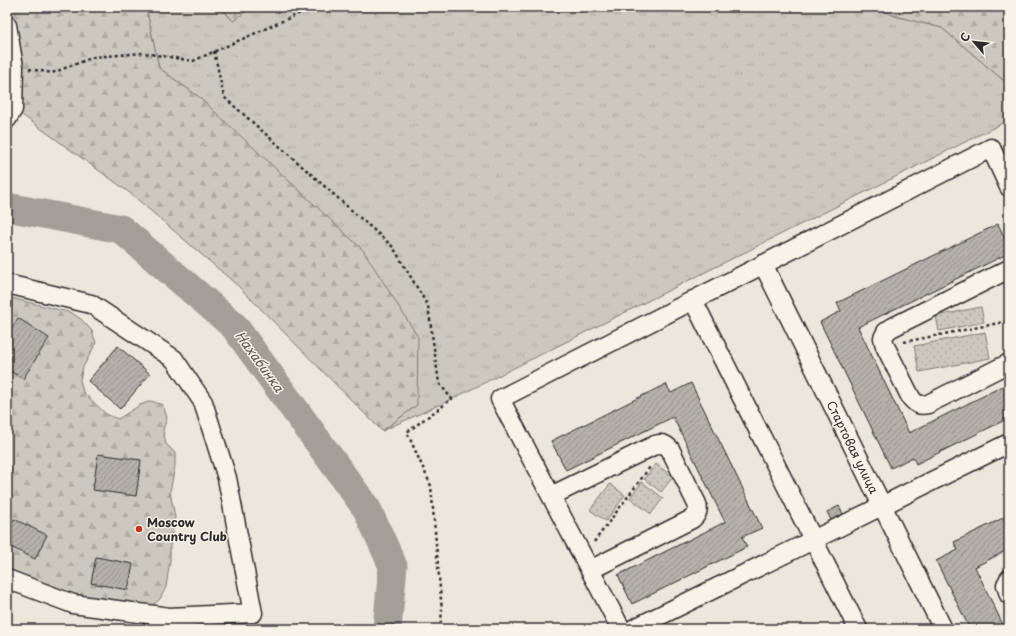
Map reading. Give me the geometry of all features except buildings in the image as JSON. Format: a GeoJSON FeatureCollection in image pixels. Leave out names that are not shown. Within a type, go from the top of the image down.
{"type":"FeatureCollection","features":[{"type":"Feature","properties":{"kind":"street"},"geometry":{"type":"LineString","coordinates":[[7,25],[14,67],[13,109],[7,119]]}},
{"type":"Feature","properties":{"kind":"street"},"geometry":{"type":"LineString","coordinates":[[621,629],[500,399],[991,148],[1009,187]]}},
{"type":"Feature","properties":{"kind":"street","name":"Стартовая улица"},"geometry":{"type":"LineString","coordinates":[[763,264],[943,629]]}},
{"type":"Feature","properties":{"kind":"street"},"geometry":{"type":"LineString","coordinates":[[1009,269],[891,328],[886,332],[883,338],[885,346],[911,398],[916,404],[921,406],[928,404],[1009,363]]}},
{"type":"Feature","properties":{"kind":"street"},"geometry":{"type":"LineString","coordinates":[[7,284],[90,304],[174,359],[202,402],[227,478],[253,613],[169,618],[72,604],[7,579]]}},
{"type":"Feature","properties":{"kind":"street"},"geometry":{"type":"LineString","coordinates":[[693,300],[858,629]]}},
{"type":"Feature","properties":{"kind":"street"},"geometry":{"type":"LineString","coordinates":[[551,496],[655,445],[661,443],[670,449],[697,504],[698,510],[696,516],[685,523],[590,570]]}},
{"type":"Feature","properties":{"kind":"street"},"geometry":{"type":"LineString","coordinates":[[632,629],[1009,443]]}},
{"type":"Feature","properties":{"kind":"street"},"geometry":{"type":"LineString","coordinates":[[1009,579],[1006,585],[1009,595]]}},
{"type":"Feature","properties":{"kind":"path"},"geometry":{"type":"LineString","coordinates":[[14,67],[52,73],[94,57],[144,53],[193,61],[314,7]]}},
{"type":"Feature","properties":{"kind":"path"},"geometry":{"type":"LineString","coordinates":[[214,51],[224,97],[393,247],[428,306],[440,383],[452,399],[407,432],[431,486],[442,611],[440,629]]}},
{"type":"Feature","properties":{"kind":"path"},"geometry":{"type":"LineString","coordinates":[[885,346],[1009,321]]}},
{"type":"Feature","properties":{"kind":"path"},"geometry":{"type":"LineString","coordinates":[[594,542],[666,445]]}},
{"type":"Feature","properties":{"kind":"green space"},"geometry":{"type":"Polygon","coordinates":[[[7,7],[146,7],[159,68],[199,97],[363,250],[418,337],[417,405],[382,431],[237,285],[130,193],[7,104],[7,7]]]}},
{"type":"Feature","properties":{"kind":"green space"},"geometry":{"type":"Polygon","coordinates":[[[146,7],[220,7],[233,21],[252,7],[875,7],[895,16],[942,28],[1009,85],[1009,120],[452,399],[382,431],[417,405],[199,97],[159,68],[146,7]]]}},
{"type":"Feature","properties":{"kind":"green space"},"geometry":{"type":"Polygon","coordinates":[[[221,7],[252,7],[233,21],[221,7]]]}},
{"type":"Feature","properties":{"kind":"green space"},"geometry":{"type":"Polygon","coordinates":[[[875,7],[1009,7],[1009,85],[942,28],[895,16],[875,7]]]}},
{"type":"Feature","properties":{"kind":"green space"},"geometry":{"type":"Polygon","coordinates":[[[7,297],[72,313],[82,320],[92,331],[96,343],[83,367],[80,380],[83,392],[106,414],[118,419],[140,405],[151,401],[163,405],[167,418],[163,430],[166,444],[175,453],[175,466],[170,492],[175,517],[170,546],[170,560],[166,587],[160,599],[150,607],[139,609],[56,590],[7,570],[7,297]]]}},
{"type":"Feature","properties":{"kind":"green space"},"geometry":{"type":"Polygon","coordinates":[[[981,307],[984,322],[939,331],[936,316],[981,307]]]}},
{"type":"Feature","properties":{"kind":"green space"},"geometry":{"type":"Polygon","coordinates":[[[985,332],[990,358],[919,372],[914,346],[985,332]]]}},
{"type":"Feature","properties":{"kind":"green space"},"geometry":{"type":"Polygon","coordinates":[[[656,464],[673,477],[661,492],[644,479],[656,464]]]}},
{"type":"Feature","properties":{"kind":"green space"},"geometry":{"type":"Polygon","coordinates":[[[642,482],[663,498],[651,514],[630,498],[642,482]]]}},
{"type":"Feature","properties":{"kind":"green space"},"geometry":{"type":"Polygon","coordinates":[[[610,484],[625,495],[606,521],[590,510],[610,484]]]}},
{"type":"Feature","properties":{"kind":"waterway","name":"Нахабинка"},"geometry":{"type":"LineString","coordinates":[[7,207],[121,229],[234,326],[367,509],[393,566],[387,629]]}},
{"type":"Feature","properties":{"kind":"place","name":"Moscow Country Club"},"geometry":{"type":"Point","coordinates":[139,529]}}]}
